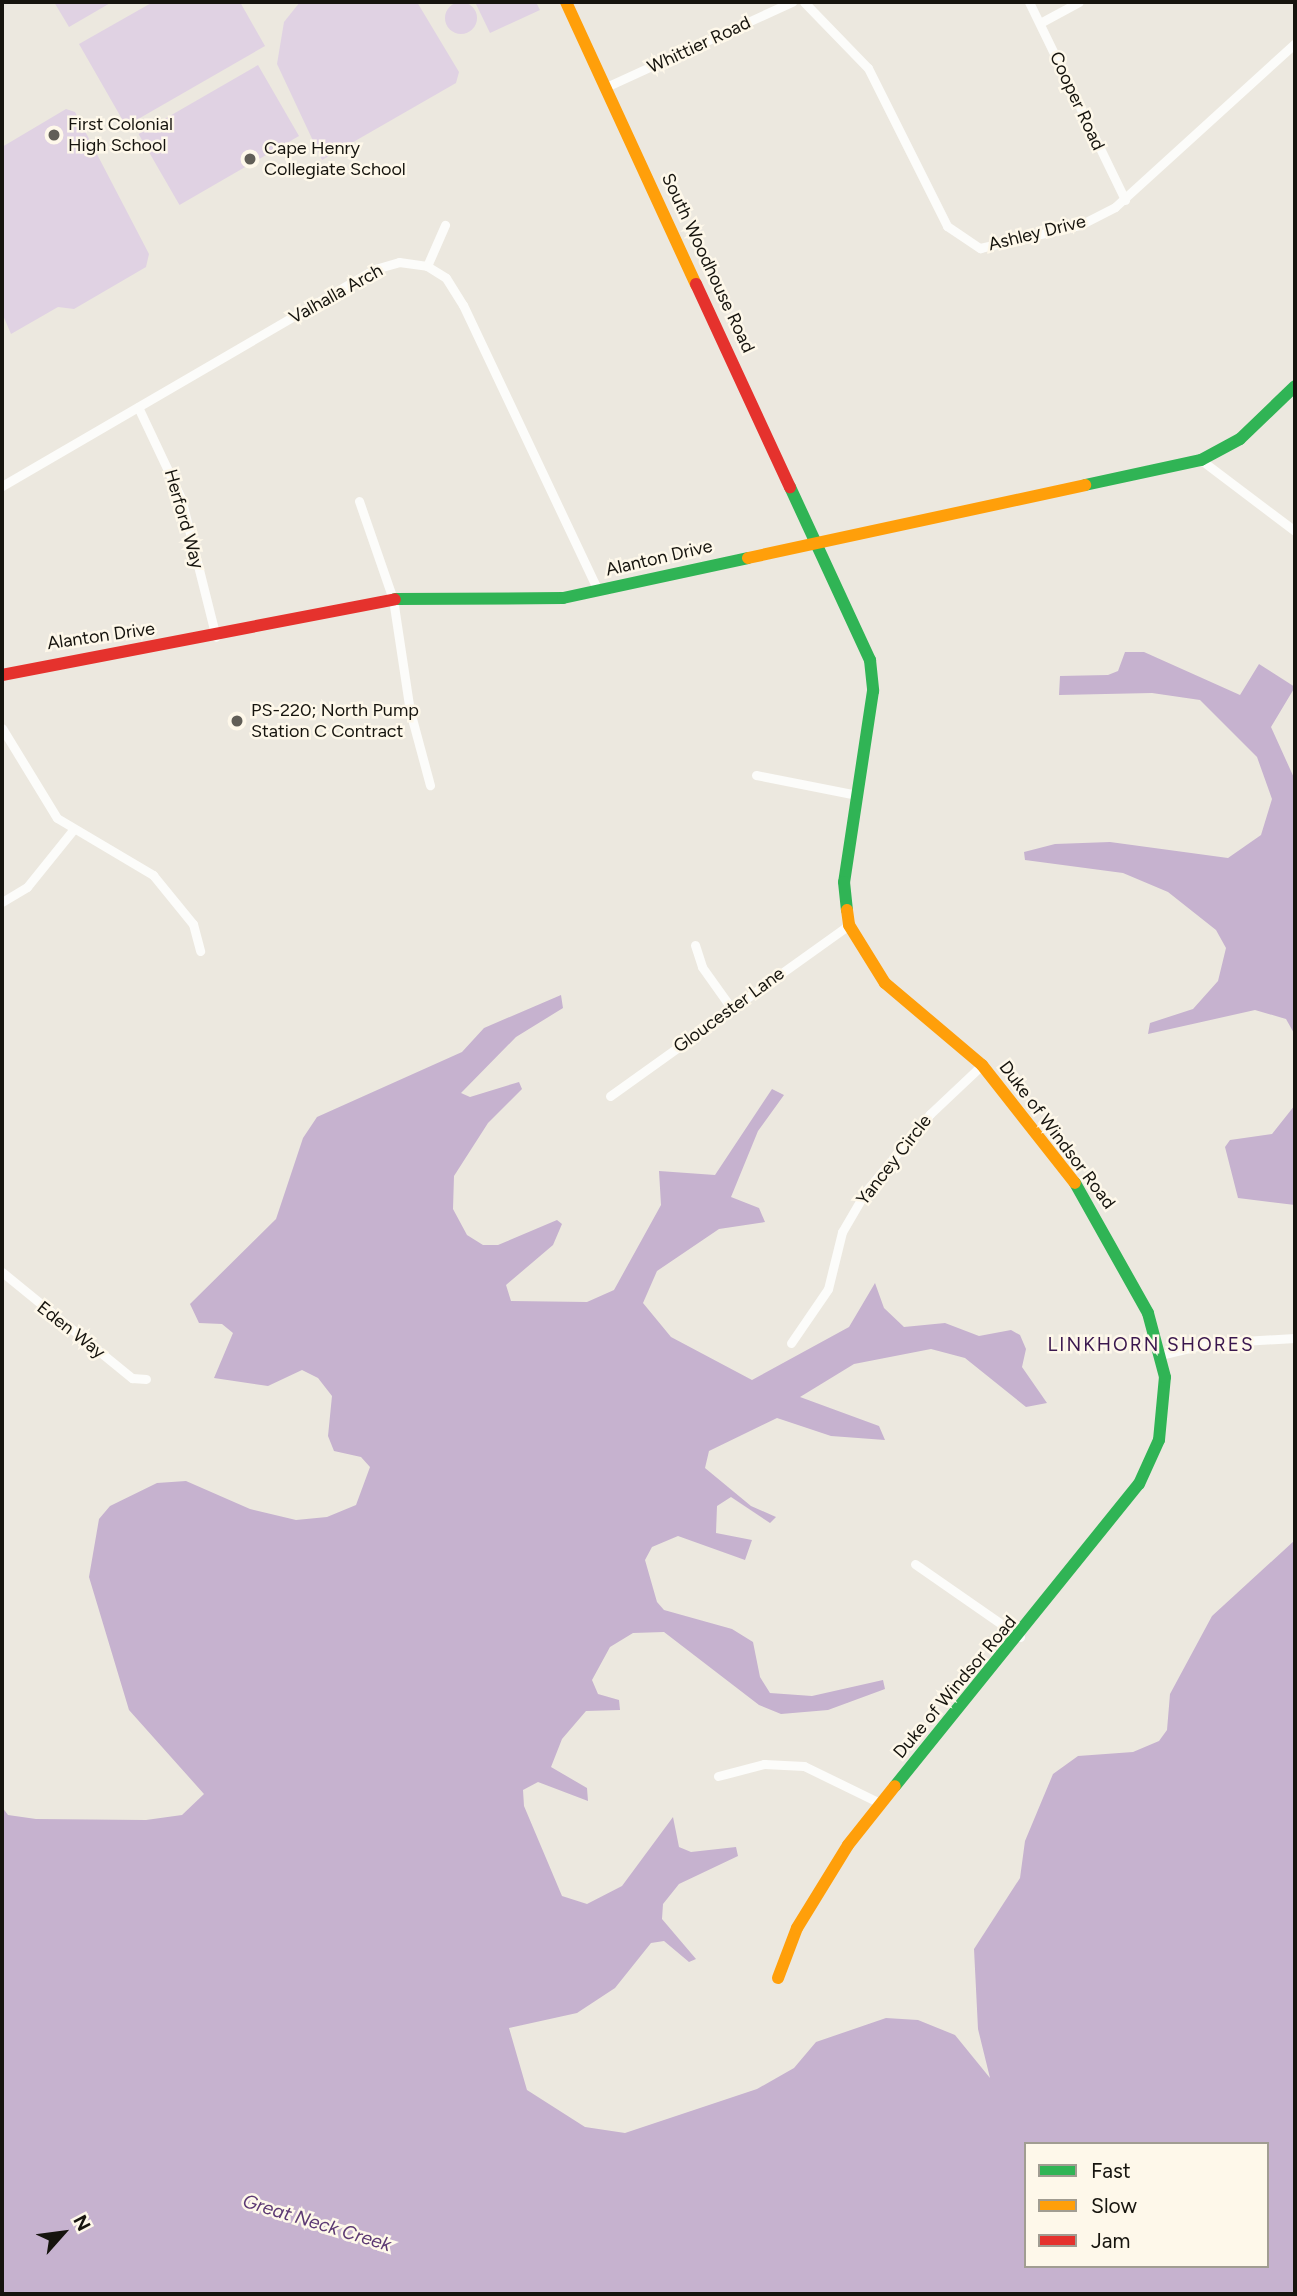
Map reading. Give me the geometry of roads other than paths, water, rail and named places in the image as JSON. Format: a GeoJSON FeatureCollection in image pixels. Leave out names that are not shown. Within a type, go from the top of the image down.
{"type":"FeatureCollection","features":[{"type":"Feature","properties":{"kind":"street","name":"South Woodhouse Road"},"geometry":{"type":"LineString","coordinates":[[566,2],[818,539]]}},
{"type":"Feature","properties":{"kind":"street","name":"Whittier Road"},"geometry":{"type":"LineString","coordinates":[[606,87],[792,2]]}},
{"type":"Feature","properties":{"kind":"street","name":"Ashley Drive"},"geometry":{"type":"LineString","coordinates":[[804,2],[869,68],[947,226],[960,240],[980,248],[1080,225],[1125,200],[1295,43]]}},
{"type":"Feature","properties":{"kind":"street","name":"Cooper Road"},"geometry":{"type":"LineString","coordinates":[[1029,2],[1125,200]]}},
{"type":"Feature","properties":{"kind":"street"},"geometry":{"type":"LineString","coordinates":[[1040,23],[1079,2]]}},
{"type":"Feature","properties":{"kind":"street"},"geometry":{"type":"LineString","coordinates":[[445,225],[427,266],[446,278],[463,304],[598,590]]}},
{"type":"Feature","properties":{"kind":"street","name":"Valhalla Arch"},"geometry":{"type":"LineString","coordinates":[[2,486],[375,269],[399,262],[427,266]]}},
{"type":"Feature","properties":{"kind":"street","name":"Alanton Drive"},"geometry":{"type":"LineString","coordinates":[[2,675],[44,662],[216,637],[393,599],[522,602],[598,590],[818,539],[1201,460],[1240,439],[1295,386]]}},
{"type":"Feature","properties":{"kind":"street","name":"Herford Way"},"geometry":{"type":"LineString","coordinates":[[138,407],[181,498],[216,637]]}},
{"type":"Feature","properties":{"kind":"street"},"geometry":{"type":"LineString","coordinates":[[1201,460],[1295,531]]}},
{"type":"Feature","properties":{"kind":"street"},"geometry":{"type":"LineString","coordinates":[[359,501],[393,599],[430,785]]}},
{"type":"Feature","properties":{"kind":"street","name":"Duke of Windsor Road"},"geometry":{"type":"LineString","coordinates":[[778,1978],[812,1900],[880,1803],[1020,1637],[1147,1470],[1164,1420],[1161,1355],[1111,1236],[982,1065],[885,983],[849,925],[844,883],[873,675],[818,539]]}},
{"type":"Feature","properties":{"kind":"street"},"geometry":{"type":"LineString","coordinates":[[2,728],[44,800],[73,830],[153,875],[193,924],[200,951]]}},
{"type":"Feature","properties":{"kind":"street"},"geometry":{"type":"LineString","coordinates":[[756,775],[857,795]]}},
{"type":"Feature","properties":{"kind":"street"},"geometry":{"type":"LineString","coordinates":[[2,902],[27,887],[73,830]]}},
{"type":"Feature","properties":{"kind":"street","name":"Gloucester Lane"},"geometry":{"type":"LineString","coordinates":[[610,1096],[849,925]]}},
{"type":"Feature","properties":{"kind":"street"},"geometry":{"type":"LineString","coordinates":[[695,945],[702,967],[732,1009]]}},
{"type":"Feature","properties":{"kind":"street","name":"Yancey Circle"},"geometry":{"type":"LineString","coordinates":[[792,1343],[828,1289],[842,1232],[866,1191],[930,1114],[982,1065]]}},
{"type":"Feature","properties":{"kind":"street","name":"Eden Way"},"geometry":{"type":"LineString","coordinates":[[2,1272],[132,1378],[146,1380]]}},
{"type":"Feature","properties":{"kind":"street"},"geometry":{"type":"LineString","coordinates":[[1161,1355],[1210,1343],[1295,1338]]}},
{"type":"Feature","properties":{"kind":"street"},"geometry":{"type":"LineString","coordinates":[[915,1564],[1020,1637]]}},
{"type":"Feature","properties":{"kind":"street"},"geometry":{"type":"LineString","coordinates":[[718,1776],[764,1765],[804,1766],[880,1803]]}},
{"type":"Feature","properties":{"kind":"water"},"geometry":{"type":"Polygon","coordinates":[[[1125,652],[1144,652],[1240,695],[1259,664],[1295,687],[1271,727],[1295,780],[1295,1035],[1286,1019],[1255,1010],[1148,1034],[1150,1023],[1193,1009],[1218,981],[1226,948],[1216,930],[1168,892],[1123,873],[1025,860],[1024,852],[1055,844],[1110,842],[1228,858],[1261,835],[1272,799],[1257,757],[1200,700],[1152,693],[1059,695],[1060,676],[1108,675],[1118,671],[1125,652]]]}},
{"type":"Feature","properties":{"kind":"water","name":"Great Neck Creek"},"geometry":{"type":"Polygon","coordinates":[[[561,995],[563,1008],[516,1037],[461,1093],[470,1097],[519,1082],[522,1089],[488,1123],[454,1176],[453,1209],[467,1235],[483,1245],[498,1245],[557,1220],[562,1224],[553,1245],[506,1285],[511,1301],[587,1302],[614,1290],[661,1205],[659,1171],[715,1175],[772,1089],[784,1095],[758,1131],[731,1197],[759,1208],[765,1222],[719,1229],[657,1271],[643,1303],[671,1337],[752,1380],[849,1327],[875,1283],[884,1308],[904,1327],[945,1323],[979,1336],[1011,1330],[1020,1335],[1026,1349],[1022,1367],[1047,1403],[1026,1407],[965,1358],[931,1349],[854,1364],[800,1397],[879,1426],[885,1440],[831,1436],[777,1418],[709,1451],[705,1468],[751,1506],[776,1517],[770,1523],[731,1497],[717,1506],[716,1533],[752,1540],[745,1560],[678,1536],[652,1547],[645,1560],[657,1602],[664,1610],[732,1629],[753,1642],[760,1677],[770,1693],[812,1696],[883,1680],[885,1689],[828,1710],[781,1714],[759,1705],[664,1632],[633,1633],[610,1647],[592,1680],[598,1694],[619,1700],[620,1710],[586,1711],[562,1739],[551,1767],[587,1788],[588,1801],[538,1782],[523,1790],[524,1806],[562,1896],[587,1904],[622,1886],[673,1817],[679,1847],[691,1852],[736,1847],[738,1856],[679,1884],[663,1904],[662,1919],[696,1959],[689,1962],[664,1941],[651,1943],[615,1988],[577,2013],[509,2028],[527,2090],[585,2127],[625,2133],[757,2089],[794,2068],[816,2042],[886,2018],[918,2020],[955,2035],[990,2078],[978,2029],[974,1949],[1020,1878],[1025,1841],[1053,1774],[1078,1756],[1133,1752],[1159,1741],[1167,1730],[1170,1694],[1212,1616],[1295,1540],[1295,2294],[2,2294],[2,1807],[8,1815],[36,1819],[146,1820],[182,1815],[204,1794],[129,1710],[89,1577],[99,1519],[110,1506],[157,1483],[186,1481],[250,1509],[296,1520],[327,1517],[356,1505],[370,1467],[361,1457],[334,1451],[328,1436],[332,1396],[318,1378],[302,1370],[268,1386],[214,1378],[233,1333],[222,1324],[199,1323],[190,1304],[276,1219],[303,1138],[317,1117],[462,1052],[484,1028],[561,995]]]}},
{"type":"Feature","properties":{"kind":"water"},"geometry":{"type":"Polygon","coordinates":[[[1295,1105],[1295,1205],[1238,1198],[1225,1147],[1230,1140],[1272,1134],[1295,1105]]]}},
{"type":"Feature","properties":{"kind":"place","name":"First Colonial High School"},"geometry":{"type":"Point","coordinates":[54,135]}},
{"type":"Feature","properties":{"kind":"place","name":"Cape Henry Collegiate School"},"geometry":{"type":"Point","coordinates":[250,159]}},
{"type":"Feature","properties":{"kind":"place","name":"PS-220; North Pump Station C Contract"},"geometry":{"type":"Point","coordinates":[237,721]}},
{"type":"Feature","properties":{"kind":"district","name":"LINKHORN SHORES"},"geometry":{"type":"Point","coordinates":[1151,1345]}}]}
